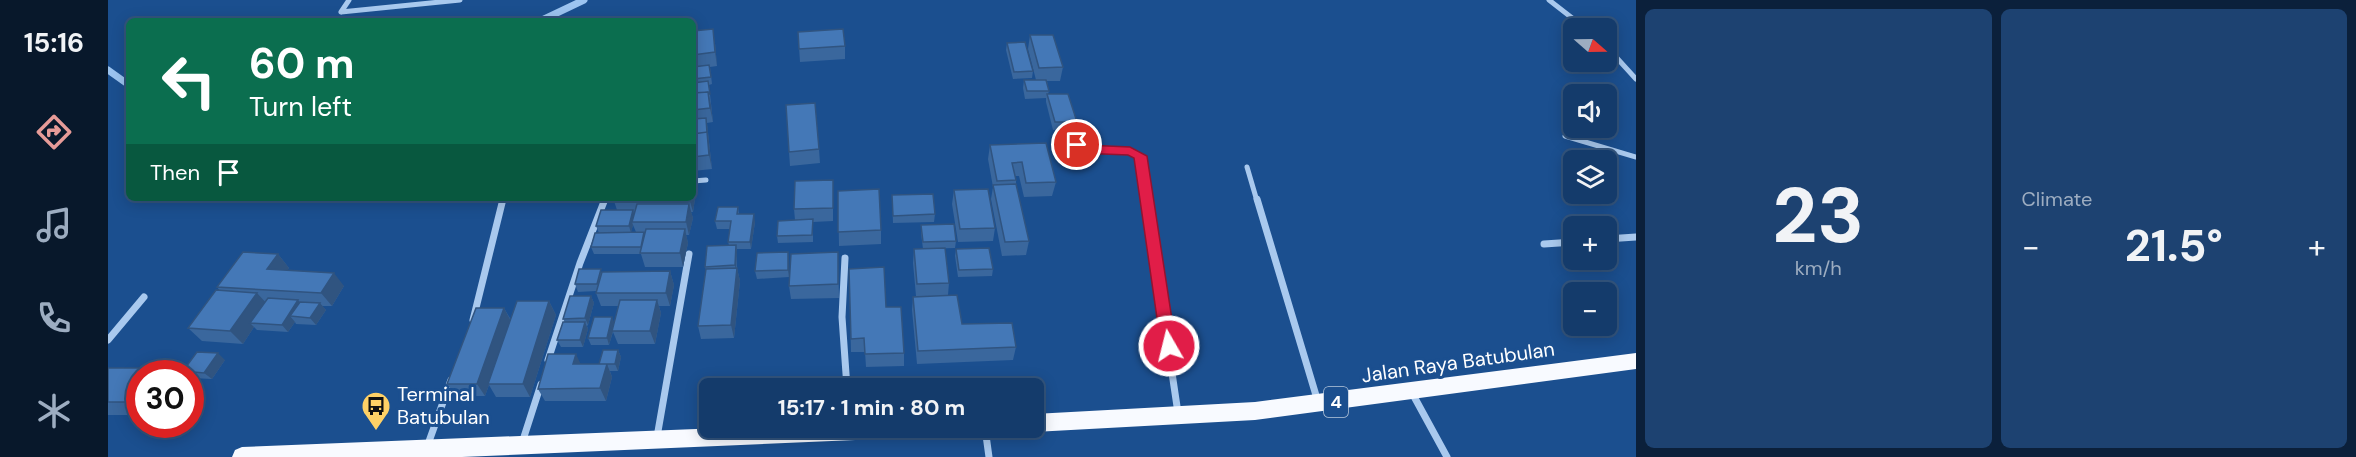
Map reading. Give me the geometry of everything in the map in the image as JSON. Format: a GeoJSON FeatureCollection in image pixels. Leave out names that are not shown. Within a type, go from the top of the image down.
{"type":"FeatureCollection","features":[{"type":"Feature","properties":{"kind":"highway","name":"Jalan Raya Batubulan"},"geometry":{"type":"LineString","coordinates":[[1044,422],[1255,411],[1636,361]]}},
{"type":"Feature","properties":{"kind":"highway"},"geometry":{"type":"LineString","coordinates":[[242,457],[426,450],[522,443],[699,438]]}},
{"type":"Feature","properties":{"kind":"street"},"geometry":{"type":"LineString","coordinates":[[349,0],[341,12],[460,0]]}},
{"type":"Feature","properties":{"kind":"street"},"geometry":{"type":"LineString","coordinates":[[1549,0],[1572,18]]}},
{"type":"Feature","properties":{"kind":"street"},"geometry":{"type":"LineString","coordinates":[[1617,58],[1636,79]]}},
{"type":"Feature","properties":{"kind":"street"},"geometry":{"type":"LineString","coordinates":[[1073,134],[1080,149],[1130,151],[1140,156],[1178,414]]}},
{"type":"Feature","properties":{"kind":"street"},"geometry":{"type":"LineString","coordinates":[[1571,138],[1636,157]]}},
{"type":"Feature","properties":{"kind":"street"},"geometry":{"type":"LineString","coordinates":[[1247,167],[1318,404]]}},
{"type":"Feature","properties":{"kind":"street"},"geometry":{"type":"LineString","coordinates":[[696,181],[706,180]]}},
{"type":"Feature","properties":{"kind":"street"},"geometry":{"type":"LineString","coordinates":[[468,333],[502,201]]}},
{"type":"Feature","properties":{"kind":"street"},"geometry":{"type":"LineString","coordinates":[[546,365],[580,263],[605,201]]}},
{"type":"Feature","properties":{"kind":"street"},"geometry":{"type":"LineString","coordinates":[[1617,238],[1636,237]]}},
{"type":"Feature","properties":{"kind":"street"},"geometry":{"type":"LineString","coordinates":[[1544,244],[1563,243]]}},
{"type":"Feature","properties":{"kind":"street"},"geometry":{"type":"LineString","coordinates":[[657,440],[689,254]]}},
{"type":"Feature","properties":{"kind":"street"},"geometry":{"type":"LineString","coordinates":[[845,258],[842,317],[846,378]]}},
{"type":"Feature","properties":{"kind":"street"},"geometry":{"type":"LineString","coordinates":[[108,340],[144,297]]}},
{"type":"Feature","properties":{"kind":"street"},"geometry":{"type":"LineString","coordinates":[[426,450],[453,376]]}},
{"type":"Feature","properties":{"kind":"street"},"geometry":{"type":"LineString","coordinates":[[522,443],[543,376]]}},
{"type":"Feature","properties":{"kind":"street"},"geometry":{"type":"LineString","coordinates":[[1411,391],[1447,457]]}},
{"type":"Feature","properties":{"kind":"street"},"geometry":{"type":"LineString","coordinates":[[986,438],[989,457]]}},
{"type":"Feature","properties":{"kind":"building"},"geometry":{"type":"Polygon","coordinates":[[[713,29],[715,52],[696,55],[696,31],[713,29]]]}},
{"type":"Feature","properties":{"kind":"building"},"geometry":{"type":"Polygon","coordinates":[[[843,29],[845,46],[799,49],[798,32],[843,29]]]}},
{"type":"Feature","properties":{"kind":"building"},"geometry":{"type":"Polygon","coordinates":[[[1030,35],[1053,35],[1063,67],[1039,68],[1030,35]]]}},
{"type":"Feature","properties":{"kind":"building"},"geometry":{"type":"Polygon","coordinates":[[[1025,42],[1033,71],[1014,72],[1007,43],[1025,42]]]}},
{"type":"Feature","properties":{"kind":"building"},"geometry":{"type":"Polygon","coordinates":[[[709,65],[711,77],[696,79],[696,67],[709,65]]]}},
{"type":"Feature","properties":{"kind":"building"},"geometry":{"type":"Polygon","coordinates":[[[1024,80],[1046,80],[1049,91],[1027,91],[1024,80]]]}},
{"type":"Feature","properties":{"kind":"building"},"geometry":{"type":"Polygon","coordinates":[[[708,81],[710,94],[708,92],[696,93],[696,83],[708,81]]]}},
{"type":"Feature","properties":{"kind":"building"},"geometry":{"type":"Polygon","coordinates":[[[708,92],[710,108],[696,110],[696,93],[708,92]]]}},
{"type":"Feature","properties":{"kind":"building"},"geometry":{"type":"Polygon","coordinates":[[[1047,94],[1068,94],[1077,122],[1055,122],[1047,94]]]}},
{"type":"Feature","properties":{"kind":"building"},"geometry":{"type":"Polygon","coordinates":[[[815,103],[819,149],[789,152],[786,105],[815,103]]]}},
{"type":"Feature","properties":{"kind":"building"},"geometry":{"type":"Polygon","coordinates":[[[706,118],[707,132],[696,134],[696,119],[706,118]]]}},
{"type":"Feature","properties":{"kind":"building"},"geometry":{"type":"Polygon","coordinates":[[[707,132],[709,155],[696,157],[696,134],[707,132]]]}},
{"type":"Feature","properties":{"kind":"building"},"geometry":{"type":"Polygon","coordinates":[[[1046,143],[1056,182],[1026,183],[1022,162],[1012,163],[1016,180],[997,181],[990,145],[1046,143]]]}},
{"type":"Feature","properties":{"kind":"building"},"geometry":{"type":"Polygon","coordinates":[[[833,180],[833,208],[794,209],[795,181],[833,180]]]}},
{"type":"Feature","properties":{"kind":"building"},"geometry":{"type":"Polygon","coordinates":[[[1016,184],[1029,241],[1005,242],[993,185],[1016,184]]]}},
{"type":"Feature","properties":{"kind":"building"},"geometry":{"type":"Polygon","coordinates":[[[879,189],[881,230],[838,232],[838,191],[879,189]]]}},
{"type":"Feature","properties":{"kind":"building"},"geometry":{"type":"Polygon","coordinates":[[[988,189],[995,228],[960,229],[954,190],[988,189]]]}},
{"type":"Feature","properties":{"kind":"building"},"geometry":{"type":"Polygon","coordinates":[[[933,194],[935,214],[893,216],[892,195],[933,194]]]}},
{"type":"Feature","properties":{"kind":"building"},"geometry":{"type":"Polygon","coordinates":[[[637,204],[689,204],[686,222],[632,222],[637,204]]]}},
{"type":"Feature","properties":{"kind":"building"},"geometry":{"type":"Polygon","coordinates":[[[718,207],[738,207],[737,214],[754,214],[750,242],[728,242],[731,221],[715,221],[718,207]]]}},
{"type":"Feature","properties":{"kind":"building"},"geometry":{"type":"Polygon","coordinates":[[[601,210],[633,210],[629,226],[596,226],[601,210]]]}},
{"type":"Feature","properties":{"kind":"building"},"geometry":{"type":"Polygon","coordinates":[[[813,219],[812,235],[777,236],[778,221],[813,219]]]}},
{"type":"Feature","properties":{"kind":"building"},"geometry":{"type":"Polygon","coordinates":[[[954,224],[956,241],[923,242],[921,225],[954,224]]]}},
{"type":"Feature","properties":{"kind":"building"},"geometry":{"type":"Polygon","coordinates":[[[646,229],[685,229],[680,253],[640,253],[646,229]]]}},
{"type":"Feature","properties":{"kind":"building"},"geometry":{"type":"Polygon","coordinates":[[[644,232],[641,247],[591,247],[595,233],[644,232]]]}},
{"type":"Feature","properties":{"kind":"building"},"geometry":{"type":"Polygon","coordinates":[[[736,245],[735,265],[705,267],[707,246],[736,245]]]}},
{"type":"Feature","properties":{"kind":"building"},"geometry":{"type":"Polygon","coordinates":[[[945,248],[949,283],[917,284],[914,249],[945,248]]]}},
{"type":"Feature","properties":{"kind":"building"},"geometry":{"type":"Polygon","coordinates":[[[989,248],[993,269],[959,270],[956,249],[989,248]]]}},
{"type":"Feature","properties":{"kind":"building"},"geometry":{"type":"Polygon","coordinates":[[[243,252],[278,254],[267,269],[334,273],[321,293],[217,287],[243,252]]]}},
{"type":"Feature","properties":{"kind":"building"},"geometry":{"type":"Polygon","coordinates":[[[788,252],[788,270],[755,271],[757,253],[788,252]]]}},
{"type":"Feature","properties":{"kind":"building"},"geometry":{"type":"Polygon","coordinates":[[[838,252],[838,284],[789,286],[791,254],[838,252]]]}},
{"type":"Feature","properties":{"kind":"building"},"geometry":{"type":"Polygon","coordinates":[[[884,267],[886,307],[901,307],[904,353],[865,354],[864,338],[851,339],[849,269],[884,267]]]}},
{"type":"Feature","properties":{"kind":"building"},"geometry":{"type":"Polygon","coordinates":[[[737,268],[731,325],[698,326],[706,269],[737,268]]]}},
{"type":"Feature","properties":{"kind":"building"},"geometry":{"type":"Polygon","coordinates":[[[579,269],[601,269],[597,284],[575,284],[579,269]]]}},
{"type":"Feature","properties":{"kind":"building"},"geometry":{"type":"Polygon","coordinates":[[[670,271],[666,293],[596,293],[602,272],[670,271]]]}},
{"type":"Feature","properties":{"kind":"building"},"geometry":{"type":"Polygon","coordinates":[[[216,290],[257,293],[230,331],[188,328],[216,290]]]}},
{"type":"Feature","properties":{"kind":"building"},"geometry":{"type":"Polygon","coordinates":[[[957,295],[962,324],[1012,323],[1016,347],[918,351],[913,297],[957,295]]]}},
{"type":"Feature","properties":{"kind":"building"},"geometry":{"type":"Polygon","coordinates":[[[570,296],[591,296],[585,318],[563,319],[570,296]]]}},
{"type":"Feature","properties":{"kind":"building"},"geometry":{"type":"Polygon","coordinates":[[[268,298],[298,300],[282,325],[250,323],[268,298]]]}},
{"type":"Feature","properties":{"kind":"building"},"geometry":{"type":"Polygon","coordinates":[[[620,300],[657,300],[650,331],[612,331],[620,300]]]}},
{"type":"Feature","properties":{"kind":"building"},"geometry":{"type":"Polygon","coordinates":[[[517,301],[549,301],[523,384],[488,384],[517,301]]]}},
{"type":"Feature","properties":{"kind":"building"},"geometry":{"type":"Polygon","coordinates":[[[300,302],[320,303],[310,318],[290,316],[300,302]]]}},
{"type":"Feature","properties":{"kind":"building"},"geometry":{"type":"Polygon","coordinates":[[[476,308],[504,308],[477,384],[447,384],[476,308]]]}},
{"type":"Feature","properties":{"kind":"building"},"geometry":{"type":"Polygon","coordinates":[[[594,317],[612,317],[607,338],[588,338],[594,317]]]}},
{"type":"Feature","properties":{"kind":"building"},"geometry":{"type":"Polygon","coordinates":[[[563,322],[585,322],[580,340],[557,340],[563,322]]]}},
{"type":"Feature","properties":{"kind":"building"},"geometry":{"type":"Polygon","coordinates":[[[603,350],[618,350],[615,364],[599,364],[603,350]]]}},
{"type":"Feature","properties":{"kind":"building"},"geometry":{"type":"Polygon","coordinates":[[[197,352],[218,353],[204,373],[204,360],[191,360],[197,352]]]}},
{"type":"Feature","properties":{"kind":"building"},"geometry":{"type":"Polygon","coordinates":[[[548,354],[576,354],[573,364],[607,364],[600,388],[538,389],[548,354]]]}},
{"type":"Feature","properties":{"kind":"building"},"geometry":{"type":"Polygon","coordinates":[[[108,368],[126,368],[126,402],[108,402],[108,368]]]}},
{"type":"Feature","properties":{"kind":"waterway"},"geometry":{"type":"LineString","coordinates":[[546,18],[584,0]]}},
{"type":"Feature","properties":{"kind":"waterway"},"geometry":{"type":"LineString","coordinates":[[108,70],[126,83]]}},
{"type":"Feature","properties":{"kind":"place","name":"Terminal Batubulan"},"geometry":{"type":"Point","coordinates":[376,432]}},
{"type":"Feature","properties":{"kind":"route"},"geometry":{"type":"LineString","coordinates":[[1077,145],[1082,150],[1130,151],[1140,156],[1169,346]]}}]}
